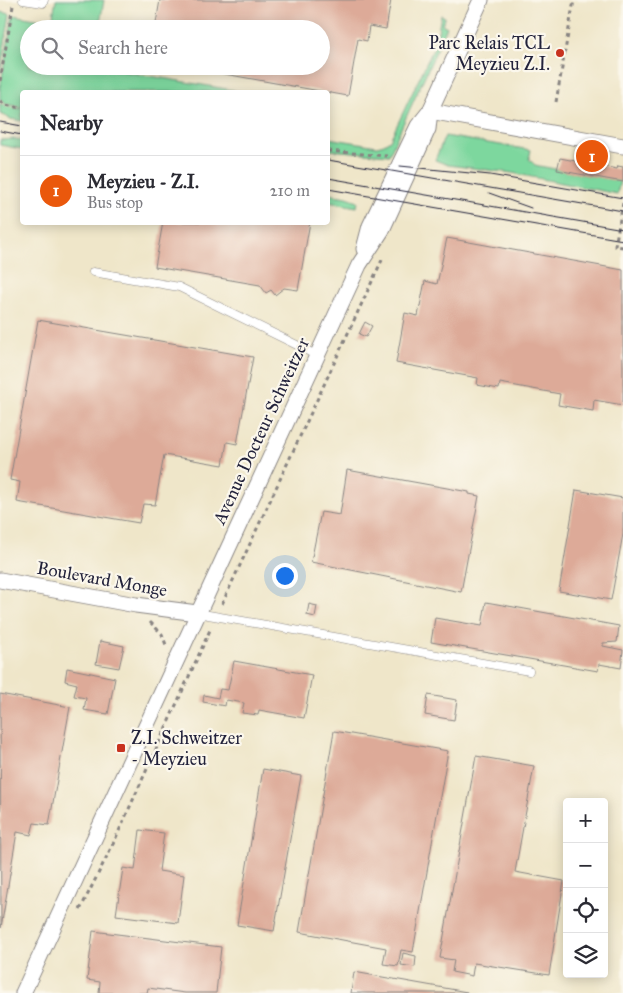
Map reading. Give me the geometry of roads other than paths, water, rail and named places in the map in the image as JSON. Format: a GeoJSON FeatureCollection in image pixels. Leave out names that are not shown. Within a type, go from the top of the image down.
{"type":"FeatureCollection","features":[{"type":"Feature","properties":{"kind":"street","name":"Avenue Docteur Schweitzer"},"geometry":{"type":"LineString","coordinates":[[24,993],[197,613],[359,265],[370,226],[418,126],[430,111],[482,0]]}},
{"type":"Feature","properties":{"kind":"street"},"geometry":{"type":"LineString","coordinates":[[430,111],[623,146]]}},
{"type":"Feature","properties":{"kind":"street","name":"Boulevard Monge"},"geometry":{"type":"LineString","coordinates":[[0,580],[136,605],[197,613]]}},
{"type":"Feature","properties":{"kind":"lane"},"geometry":{"type":"LineString","coordinates":[[23,0],[43,4],[44,0]]}},
{"type":"Feature","properties":{"kind":"lane"},"geometry":{"type":"LineString","coordinates":[[93,272],[179,287],[302,347],[316,356]]}},
{"type":"Feature","properties":{"kind":"lane"},"geometry":{"type":"LineString","coordinates":[[197,613],[529,671]]}},
{"type":"Feature","properties":{"kind":"tram line"},"geometry":{"type":"LineString","coordinates":[[0,122],[20,126]]}},
{"type":"Feature","properties":{"kind":"tram line"},"geometry":{"type":"LineString","coordinates":[[0,131],[20,135]]}},
{"type":"Feature","properties":{"kind":"tram line"},"geometry":{"type":"LineString","coordinates":[[330,160],[623,211]]}},
{"type":"Feature","properties":{"kind":"tram line"},"geometry":{"type":"LineString","coordinates":[[400,166],[490,175],[623,198]]}},
{"type":"Feature","properties":{"kind":"tram line"},"geometry":{"type":"LineString","coordinates":[[330,178],[623,229]]}},
{"type":"Feature","properties":{"kind":"tram line"},"geometry":{"type":"LineString","coordinates":[[330,189],[623,240]]}},
{"type":"Feature","properties":{"kind":"tram line"},"geometry":{"type":"LineString","coordinates":[[489,193],[531,208]]}},
{"type":"Feature","properties":{"kind":"place","name":"Parc Relais TCL Meyzieu Z.I."},"geometry":{"type":"Point","coordinates":[560,53]}},
{"type":"Feature","properties":{"kind":"place","name":"Meyzieu - Z.I."},"geometry":{"type":"Point","coordinates":[592,156]}},
{"type":"Feature","properties":{"kind":"place","name":"Z.I. Schweitzer - Meyzieu"},"geometry":{"type":"Point","coordinates":[121,748]}}]}
